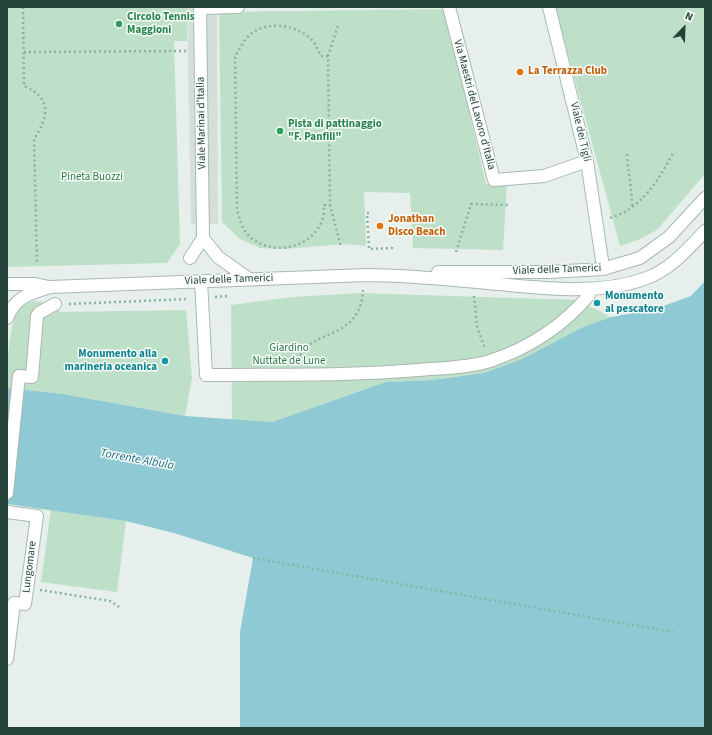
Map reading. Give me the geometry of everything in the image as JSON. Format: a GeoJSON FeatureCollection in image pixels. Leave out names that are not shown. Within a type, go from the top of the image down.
{"type":"FeatureCollection","features":[{"type":"Feature","properties":{"kind":"street"},"geometry":{"type":"LineString","coordinates":[[200,8],[238,7]]}},
{"type":"Feature","properties":{"kind":"street","name":"Via Maestri del Lavoro d'Italia"},"geometry":{"type":"LineString","coordinates":[[449,7],[494,180],[544,176],[587,161]]}},
{"type":"Feature","properties":{"kind":"street","name":"Viale dei Tigli"},"geometry":{"type":"LineString","coordinates":[[549,7],[587,161],[602,260]]}},
{"type":"Feature","properties":{"kind":"street","name":"Viale Marinai d'Italia"},"geometry":{"type":"LineString","coordinates":[[200,8],[203,238]]}},
{"type":"Feature","properties":{"kind":"street","name":"Viale delle Tamerici"},"geometry":{"type":"LineString","coordinates":[[7,318],[19,299],[29,294],[50,288],[249,279],[408,275],[437,272],[548,272],[603,269],[640,258],[669,237],[705,198]]}},
{"type":"Feature","properties":{"kind":"street","name":"Viale delle Tamerici"},"geometry":{"type":"LineString","coordinates":[[408,275],[551,289],[606,287],[644,279],[677,261],[705,231]]}},
{"type":"Feature","properties":{"kind":"street"},"geometry":{"type":"LineString","coordinates":[[190,258],[203,238],[218,257],[249,279]]}},
{"type":"Feature","properties":{"kind":"street"},"geometry":{"type":"LineString","coordinates":[[201,281],[206,375],[395,372],[458,366],[489,361],[529,345],[553,330],[569,317],[589,295]]}},
{"type":"Feature","properties":{"kind":"street","name":"Viale delle Tamerici"},"geometry":{"type":"LineString","coordinates":[[7,284],[35,284],[50,288]]}},
{"type":"Feature","properties":{"kind":"street"},"geometry":{"type":"LineString","coordinates":[[7,493],[19,376],[32,377],[39,313],[55,304]]}},
{"type":"Feature","properties":{"kind":"street","name":"Lungomare"},"geometry":{"type":"LineString","coordinates":[[7,512],[37,516],[26,604],[14,603],[7,659]]}},
{"type":"Feature","properties":{"kind":"path"},"geometry":{"type":"LineString","coordinates":[[23,7],[24,86],[35,91],[44,100],[46,114],[41,128],[34,139],[37,263]]}},
{"type":"Feature","properties":{"kind":"path"},"geometry":{"type":"LineString","coordinates":[[328,56],[321,56],[314,41],[299,29],[280,25],[263,28],[246,39],[235,56],[237,210],[241,224],[250,237],[267,246],[284,249],[300,245],[313,235],[322,222],[324,205],[330,205]]}},
{"type":"Feature","properties":{"kind":"path"},"geometry":{"type":"LineString","coordinates":[[338,26],[328,56],[330,205],[341,247]]}},
{"type":"Feature","properties":{"kind":"path"},"geometry":{"type":"LineString","coordinates":[[24,52],[201,50]]}},
{"type":"Feature","properties":{"kind":"path"},"geometry":{"type":"LineString","coordinates":[[596,221],[618,216],[632,208],[658,180],[673,153]]}},
{"type":"Feature","properties":{"kind":"path"},"geometry":{"type":"LineString","coordinates":[[627,154],[632,190],[632,208]]}},
{"type":"Feature","properties":{"kind":"path"},"geometry":{"type":"LineString","coordinates":[[456,252],[471,204],[509,205]]}},
{"type":"Feature","properties":{"kind":"path"},"geometry":{"type":"LineString","coordinates":[[369,213],[367,213],[369,249],[392,248],[392,244]]}},
{"type":"Feature","properties":{"kind":"path"},"geometry":{"type":"LineString","coordinates":[[298,373],[297,364],[300,354],[310,344],[340,331],[353,320],[360,306],[363,289]]}},
{"type":"Feature","properties":{"kind":"path"},"geometry":{"type":"LineString","coordinates":[[473,291],[477,326],[489,361]]}},
{"type":"Feature","properties":{"kind":"path"},"geometry":{"type":"LineString","coordinates":[[55,304],[202,298]]}},
{"type":"Feature","properties":{"kind":"path"},"geometry":{"type":"LineString","coordinates":[[253,558],[673,632]]}},
{"type":"Feature","properties":{"kind":"path"},"geometry":{"type":"LineString","coordinates":[[27,588],[110,601],[119,607]]}},
{"type":"Feature","properties":{"kind":"shaded area"},"geometry":{"type":"Polygon","coordinates":[[[187,7],[217,7],[218,224],[191,224],[187,7]]]}},
{"type":"Feature","properties":{"kind":"green space","name":"Pineta Buozzi"},"geometry":{"type":"Polygon","coordinates":[[[7,7],[187,7],[187,41],[174,41],[180,244],[167,263],[7,267],[7,7]]]}},
{"type":"Feature","properties":{"kind":"green space"},"geometry":{"type":"Polygon","coordinates":[[[555,7],[705,7],[705,174],[657,230],[638,240],[620,246],[555,7]]]}},
{"type":"Feature","properties":{"kind":"green space"},"geometry":{"type":"Polygon","coordinates":[[[445,9],[486,184],[507,184],[503,250],[413,248],[410,193],[364,192],[366,246],[345,244],[284,249],[260,248],[240,239],[222,222],[219,12],[445,9]]]}},
{"type":"Feature","properties":{"kind":"green space","name":"Giardino Nuttate de Lune"},"geometry":{"type":"Polygon","coordinates":[[[359,293],[577,300],[611,317],[583,327],[522,359],[484,373],[432,380],[386,382],[272,422],[232,420],[231,305],[292,297],[359,293]]]}},
{"type":"Feature","properties":{"kind":"green space"},"geometry":{"type":"Polygon","coordinates":[[[36,301],[55,304],[60,312],[186,310],[192,378],[185,416],[63,394],[7,388],[9,345],[13,322],[21,307],[36,301]]]}},
{"type":"Feature","properties":{"kind":"green space"},"geometry":{"type":"Polygon","coordinates":[[[51,509],[126,521],[117,592],[41,582],[51,509]]]}},
{"type":"Feature","properties":{"kind":"water","name":"Torrente Albula"},"geometry":{"type":"Polygon","coordinates":[[[705,281],[705,728],[240,728],[240,632],[253,558],[174,533],[126,521],[7,504],[7,388],[63,394],[185,416],[272,422],[386,382],[432,380],[484,373],[522,359],[583,327],[611,317],[655,309],[691,296],[705,281]]]}},
{"type":"Feature","properties":{"kind":"place","name":"Circolo Tennis Maggioni"},"geometry":{"type":"Point","coordinates":[119,24]}},
{"type":"Feature","properties":{"kind":"place","name":"La Terrazza Club"},"geometry":{"type":"Point","coordinates":[520,72]}},
{"type":"Feature","properties":{"kind":"place","name":"Pista di pattinaggio \"F. Panfili\""},"geometry":{"type":"Point","coordinates":[280,131]}},
{"type":"Feature","properties":{"kind":"place","name":"Jonathan Disco Beach"},"geometry":{"type":"Point","coordinates":[380,226]}},
{"type":"Feature","properties":{"kind":"place","name":"Monumento al pescatore"},"geometry":{"type":"Point","coordinates":[597,303]}},
{"type":"Feature","properties":{"kind":"place","name":"Monumento alla marineria oceanica"},"geometry":{"type":"Point","coordinates":[165,361]}}]}
